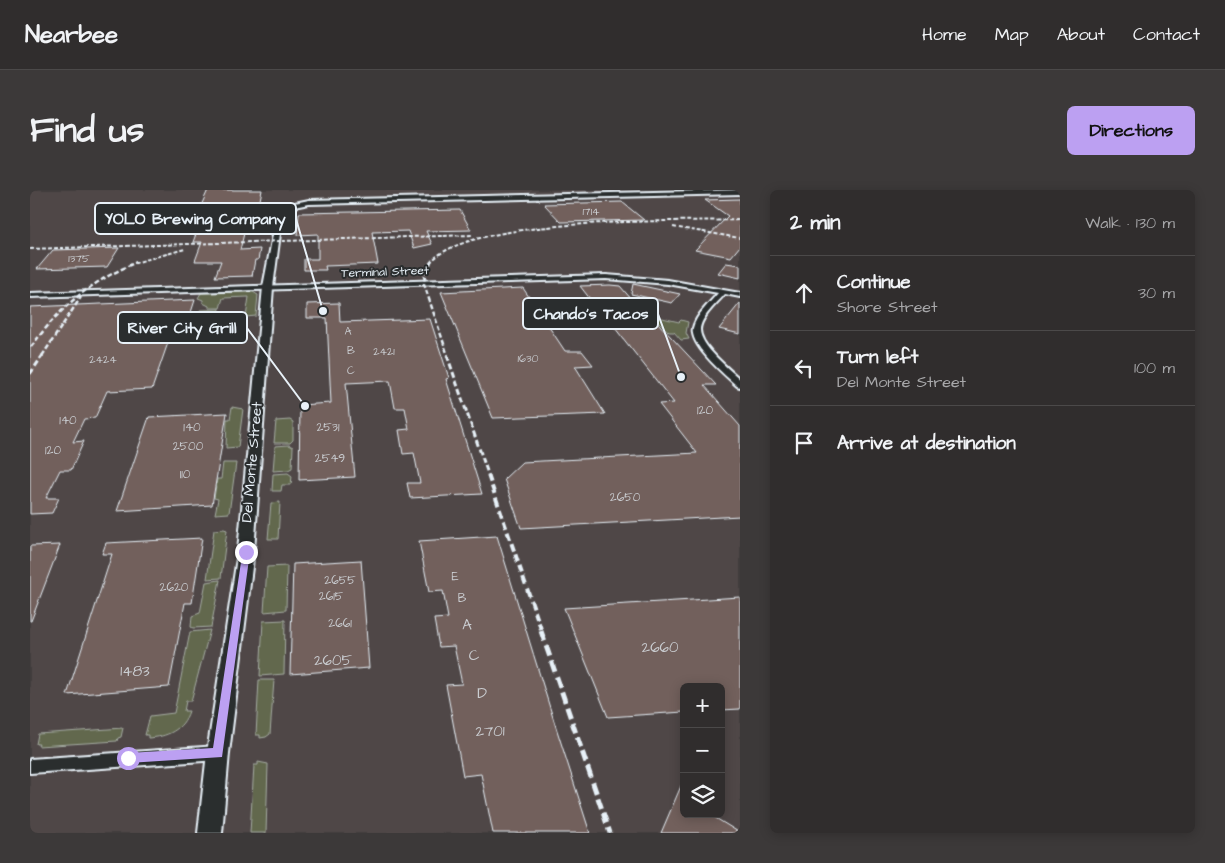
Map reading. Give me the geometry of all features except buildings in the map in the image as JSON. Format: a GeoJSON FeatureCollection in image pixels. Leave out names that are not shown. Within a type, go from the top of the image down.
{"type":"FeatureCollection","features":[{"type":"Feature","properties":{"kind":"street","name":"Del Monte Street"},"geometry":{"type":"LineString","coordinates":[[210,833],[218,753],[246,552],[268,287],[280,210],[286,206],[309,202],[740,192]]}},
{"type":"Feature","properties":{"kind":"street","name":"Terminal Street"},"geometry":{"type":"LineString","coordinates":[[30,295],[608,277],[668,282],[740,295]]}},
{"type":"Feature","properties":{"kind":"street"},"geometry":{"type":"LineString","coordinates":[[723,292],[699,322],[696,331],[700,343],[740,384]]}},
{"type":"Feature","properties":{"kind":"street"},"geometry":{"type":"LineString","coordinates":[[30,766],[218,753]]}},
{"type":"Feature","properties":{"kind":"shaded area"},"geometry":{"type":"Polygon","coordinates":[[[30,190],[740,190],[740,833],[30,833],[30,190]]]}},
{"type":"Feature","properties":{"kind":"green space"},"geometry":{"type":"Polygon","coordinates":[[[253,292],[258,295],[256,316],[246,317],[249,297],[223,298],[220,308],[209,308],[209,306],[203,303],[203,300],[198,298],[201,293],[253,292]]]}},
{"type":"Feature","properties":{"kind":"green space"},"geometry":{"type":"Polygon","coordinates":[[[220,309],[214,332],[185,334],[191,313],[199,313],[200,310],[220,309]]]}},
{"type":"Feature","properties":{"kind":"green space"},"geometry":{"type":"Polygon","coordinates":[[[646,314],[679,322],[681,320],[688,322],[686,333],[689,339],[681,340],[674,332],[669,332],[659,322],[652,322],[646,314]]]}},
{"type":"Feature","properties":{"kind":"green space"},"geometry":{"type":"Polygon","coordinates":[[[232,407],[243,409],[238,447],[226,448],[227,419],[230,419],[232,407]]]}},
{"type":"Feature","properties":{"kind":"green space"},"geometry":{"type":"Polygon","coordinates":[[[290,420],[293,422],[293,440],[290,443],[274,443],[276,421],[290,420]]]}},
{"type":"Feature","properties":{"kind":"green space"},"geometry":{"type":"Polygon","coordinates":[[[289,445],[293,447],[292,468],[273,471],[275,446],[289,445]]]}},
{"type":"Feature","properties":{"kind":"green space"},"geometry":{"type":"Polygon","coordinates":[[[223,463],[236,463],[229,513],[215,514],[218,499],[214,498],[217,479],[221,479],[223,463]]]}},
{"type":"Feature","properties":{"kind":"green space"},"geometry":{"type":"Polygon","coordinates":[[[288,473],[292,476],[291,485],[282,485],[281,491],[272,491],[273,474],[288,473]]]}},
{"type":"Feature","properties":{"kind":"green space"},"geometry":{"type":"Polygon","coordinates":[[[280,502],[278,539],[268,539],[271,503],[280,502]]]}},
{"type":"Feature","properties":{"kind":"green space"},"geometry":{"type":"Polygon","coordinates":[[[214,530],[227,530],[221,578],[207,579],[214,530]]]}},
{"type":"Feature","properties":{"kind":"green space"},"geometry":{"type":"Polygon","coordinates":[[[287,566],[286,610],[264,612],[267,567],[287,566]]]}},
{"type":"Feature","properties":{"kind":"green space"},"geometry":{"type":"Polygon","coordinates":[[[220,580],[211,627],[191,627],[192,616],[200,613],[206,582],[220,580]]]}},
{"type":"Feature","properties":{"kind":"green space"},"geometry":{"type":"Polygon","coordinates":[[[285,620],[284,674],[260,676],[263,621],[285,620]]]}},
{"type":"Feature","properties":{"kind":"green space"},"geometry":{"type":"Polygon","coordinates":[[[210,630],[191,701],[186,701],[184,711],[189,711],[186,718],[178,728],[168,734],[148,738],[148,735],[145,735],[150,716],[174,713],[190,632],[210,630]]]}},
{"type":"Feature","properties":{"kind":"green space"},"geometry":{"type":"Polygon","coordinates":[[[259,680],[274,680],[270,734],[260,738],[260,735],[256,735],[259,680]]]}},
{"type":"Feature","properties":{"kind":"green space"},"geometry":{"type":"Polygon","coordinates":[[[123,728],[121,737],[117,741],[38,746],[39,744],[36,744],[38,734],[123,728]]]}},
{"type":"Feature","properties":{"kind":"green space"},"geometry":{"type":"Polygon","coordinates":[[[258,762],[268,764],[266,833],[250,833],[254,765],[258,765],[258,762]]]}},
{"type":"Feature","properties":{"kind":"railway"},"geometry":{"type":"LineString","coordinates":[[431,262],[451,248],[485,237],[528,229],[624,222],[740,220]]}},
{"type":"Feature","properties":{"kind":"railway"},"geometry":{"type":"LineString","coordinates":[[673,227],[740,238]]}},
{"type":"Feature","properties":{"kind":"railway"},"geometry":{"type":"LineString","coordinates":[[30,249],[472,235]]}},
{"type":"Feature","properties":{"kind":"railway"},"geometry":{"type":"LineString","coordinates":[[136,262],[185,249]]}},
{"type":"Feature","properties":{"kind":"railway"},"geometry":{"type":"LineString","coordinates":[[31,347],[65,307],[105,278],[136,262]]}},
{"type":"Feature","properties":{"kind":"railway"},"geometry":{"type":"LineString","coordinates":[[431,262],[425,274],[424,284],[448,356]]}},
{"type":"Feature","properties":{"kind":"railway"},"geometry":{"type":"LineString","coordinates":[[42,356],[81,297]]}},
{"type":"Feature","properties":{"kind":"railway"},"geometry":{"type":"LineString","coordinates":[[30,374],[43,355]]}},
{"type":"Feature","properties":{"kind":"railway"},"geometry":{"type":"LineString","coordinates":[[447,355],[489,477]]}},
{"type":"Feature","properties":{"kind":"railway"},"geometry":{"type":"LineString","coordinates":[[488,475],[542,632]]}},
{"type":"Feature","properties":{"kind":"railway"},"geometry":{"type":"LineString","coordinates":[[541,631],[610,833]]}},
{"type":"Feature","properties":{"kind":"place","name":"YOLO Brewing Company"},"geometry":{"type":"Point","coordinates":[323,311]}},
{"type":"Feature","properties":{"kind":"place","name":"Chando's Tacos"},"geometry":{"type":"Point","coordinates":[681,377]}},
{"type":"Feature","properties":{"kind":"place","name":"River City Grill"},"geometry":{"type":"Point","coordinates":[305,406]}},
{"type":"Feature","properties":{"kind":"route"},"geometry":{"type":"LineString","coordinates":[[128,758],[218,753],[246,552]]}}]}
